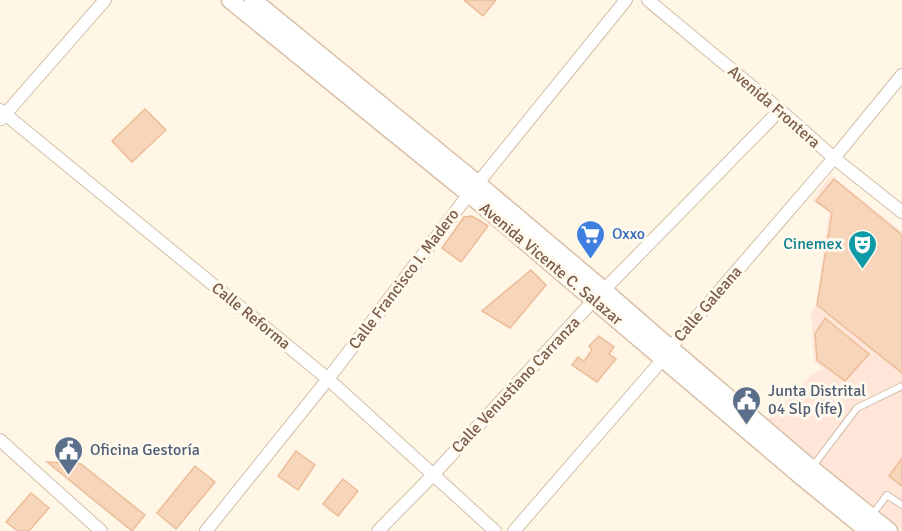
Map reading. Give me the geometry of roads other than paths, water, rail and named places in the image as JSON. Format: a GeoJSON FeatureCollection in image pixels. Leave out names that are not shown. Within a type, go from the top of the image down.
{"type":"FeatureCollection","features":[{"type":"Feature","properties":{"kind":"main road","name":"Avenida Vicente C. Salazar"},"geometry":{"type":"LineString","coordinates":[[230,0],[473,188]]}},
{"type":"Feature","properties":{"kind":"main road","name":"Avenida Vicente C. Salazar"},"geometry":{"type":"LineString","coordinates":[[253,0],[807,473],[869,524],[889,531]]}},
{"type":"Feature","properties":{"kind":"street"},"geometry":{"type":"LineString","coordinates":[[2,115],[105,0]]}},
{"type":"Feature","properties":{"kind":"street","name":"Calle Francisco I. Madero"},"geometry":{"type":"LineString","coordinates":[[206,531],[328,379],[473,188],[626,0]]}},
{"type":"Feature","properties":{"kind":"street","name":"Avenida Frontera"},"geometry":{"type":"LineString","coordinates":[[648,0],[834,158],[902,212]]}},
{"type":"Feature","properties":{"kind":"street","name":"Calle Galeana"},"geometry":{"type":"LineString","coordinates":[[514,531],[834,158],[902,75]]}},
{"type":"Feature","properties":{"kind":"street","name":"Calle Venustiano Carranza"},"geometry":{"type":"LineString","coordinates":[[378,531],[599,296],[780,110]]}},
{"type":"Feature","properties":{"kind":"street","name":"Calle Reforma"},"geometry":{"type":"LineString","coordinates":[[2,115],[328,379],[495,531]]}},
{"type":"Feature","properties":{"kind":"street"},"geometry":{"type":"LineString","coordinates":[[0,440],[101,531]]}},
{"type":"Feature","properties":{"kind":"lane"},"geometry":{"type":"LineString","coordinates":[[807,473],[858,408],[902,386]]}},
{"type":"Feature","properties":{"kind":"lane"},"geometry":{"type":"LineString","coordinates":[[869,524],[887,495],[902,505]]}},
{"type":"Feature","properties":{"kind":"place","name":"Oxxo"},"geometry":{"type":"Point","coordinates":[591,260]}},
{"type":"Feature","properties":{"kind":"place","name":"Cinemex"},"geometry":{"type":"Point","coordinates":[863,270]}},
{"type":"Feature","properties":{"kind":"place","name":"Junta Distrital 04 Slp (ife)"},"geometry":{"type":"Point","coordinates":[747,426]}},
{"type":"Feature","properties":{"kind":"place","name":"Oficina Gestoría"},"geometry":{"type":"Point","coordinates":[69,476]}}]}
